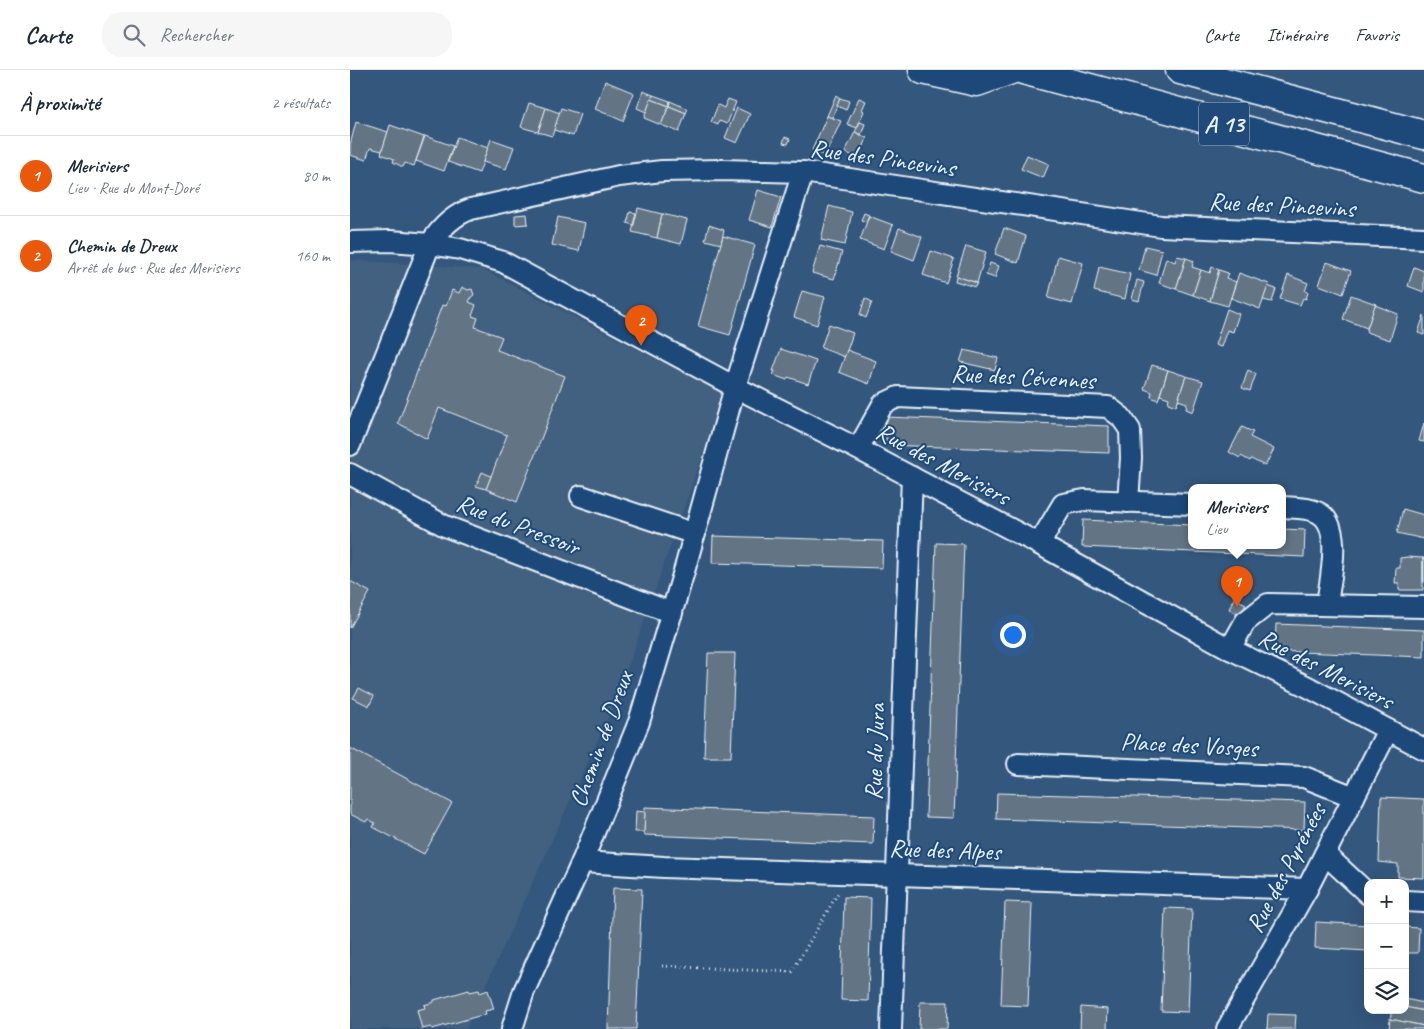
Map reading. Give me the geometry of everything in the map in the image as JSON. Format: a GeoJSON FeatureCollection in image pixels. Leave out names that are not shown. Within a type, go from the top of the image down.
{"type":"FeatureCollection","features":[{"type":"Feature","properties":{"kind":"highway"},"geometry":{"type":"LineString","coordinates":[[923,70],[977,82],[1011,70]]}},
{"type":"Feature","properties":{"kind":"highway","name":"A 13"},"geometry":{"type":"LineString","coordinates":[[1023,70],[1424,178]]}},
{"type":"Feature","properties":{"kind":"highway","name":"A 13"},"geometry":{"type":"LineString","coordinates":[[1180,70],[1424,135]]}},
{"type":"Feature","properties":{"kind":"street","name":"Rue des Pincevins"},"geometry":{"type":"LineString","coordinates":[[350,445],[430,244],[438,232],[461,212],[619,176],[662,171],[803,172],[1161,226],[1424,238]]}},
{"type":"Feature","properties":{"kind":"street","name":"Chemin de Dreux"},"geometry":{"type":"LineString","coordinates":[[512,1029],[524,991],[582,862],[639,722],[672,613],[735,387],[803,172]]}},
{"type":"Feature","properties":{"kind":"street"},"geometry":{"type":"LineString","coordinates":[[350,242],[390,241],[430,244]]}},
{"type":"Feature","properties":{"kind":"street","name":"Rue des Merisiers"},"geometry":{"type":"LineString","coordinates":[[430,244],[460,249],[503,262],[735,387],[858,448],[1039,544],[1230,649],[1308,687],[1424,749]]}},
{"type":"Feature","properties":{"kind":"street","name":"Rue des Cévennes"},"geometry":{"type":"LineString","coordinates":[[858,448],[882,404],[898,397],[1108,407],[1121,418],[1130,430],[1128,502]]}},
{"type":"Feature","properties":{"kind":"street","name":"Rue du Pressoir"},"geometry":{"type":"LineString","coordinates":[[350,474],[445,526],[672,613]]}},
{"type":"Feature","properties":{"kind":"street","name":"Rue du Jura"},"geometry":{"type":"LineString","coordinates":[[891,1029],[912,477]]}},
{"type":"Feature","properties":{"kind":"street"},"geometry":{"type":"LineString","coordinates":[[580,496],[694,534]]}},
{"type":"Feature","properties":{"kind":"street"},"geometry":{"type":"LineString","coordinates":[[1039,544],[1063,504],[1084,500],[1188,504]]}},
{"type":"Feature","properties":{"kind":"street"},"geometry":{"type":"LineString","coordinates":[[1286,507],[1316,511],[1325,517],[1332,530],[1333,547],[1327,604]]}},
{"type":"Feature","properties":{"kind":"street"},"geometry":{"type":"LineString","coordinates":[[1230,649],[1245,622],[1268,604],[1424,607]]}},
{"type":"Feature","properties":{"kind":"street","name":"Rue des Pyrénées"},"geometry":{"type":"LineString","coordinates":[[1227,1029],[1325,854],[1388,730]]}},
{"type":"Feature","properties":{"kind":"street","name":"Place des Vosges"},"geometry":{"type":"LineString","coordinates":[[1018,764],[1304,777],[1354,797]]}},
{"type":"Feature","properties":{"kind":"street"},"geometry":{"type":"LineString","coordinates":[[1325,854],[1364,890]]}},
{"type":"Feature","properties":{"kind":"street","name":"Rue des Alpes"},"geometry":{"type":"LineString","coordinates":[[582,862],[664,867],[1306,889]]}},
{"type":"Feature","properties":{"kind":"street"},"geometry":{"type":"LineString","coordinates":[[1409,901],[1424,902]]}},
{"type":"Feature","properties":{"kind":"path"},"geometry":{"type":"LineString","coordinates":[[662,966],[792,972],[849,873]]}},
{"type":"Feature","properties":{"kind":"shaded area"},"geometry":{"type":"Polygon","coordinates":[[[350,260],[482,269],[724,394],[617,698],[466,1029],[350,1029],[350,260]]]}},
{"type":"Feature","properties":{"kind":"building"},"geometry":{"type":"Polygon","coordinates":[[[605,81],[634,93],[623,121],[595,109],[605,81]]]}},
{"type":"Feature","properties":{"kind":"building"},"geometry":{"type":"Polygon","coordinates":[[[643,91],[653,95],[646,112],[637,108],[643,91]]]}},
{"type":"Feature","properties":{"kind":"building"},"geometry":{"type":"Polygon","coordinates":[[[653,95],[670,101],[669,106],[651,99],[653,95]]]}},
{"type":"Feature","properties":{"kind":"building"},"geometry":{"type":"Polygon","coordinates":[[[836,95],[840,98],[832,118],[827,116],[836,95]]]}},
{"type":"Feature","properties":{"kind":"building"},"geometry":{"type":"Polygon","coordinates":[[[840,98],[849,101],[846,110],[837,106],[840,98]]]}},
{"type":"Feature","properties":{"kind":"building"},"geometry":{"type":"Polygon","coordinates":[[[859,98],[866,101],[857,128],[847,124],[859,98]]]}},
{"type":"Feature","properties":{"kind":"building"},"geometry":{"type":"Polygon","coordinates":[[[651,99],[669,106],[661,125],[644,118],[651,99]]]}},
{"type":"Feature","properties":{"kind":"building"},"geometry":{"type":"Polygon","coordinates":[[[728,99],[736,102],[727,124],[719,121],[718,125],[711,122],[718,105],[724,108],[728,99]]]}},
{"type":"Feature","properties":{"kind":"building"},"geometry":{"type":"Polygon","coordinates":[[[670,101],[688,109],[686,113],[669,106],[670,101]]]}},
{"type":"Feature","properties":{"kind":"building"},"geometry":{"type":"Polygon","coordinates":[[[529,103],[546,108],[538,132],[521,127],[529,103]]]}},
{"type":"Feature","properties":{"kind":"building"},"geometry":{"type":"Polygon","coordinates":[[[669,106],[686,113],[679,132],[661,125],[669,106]]]}},
{"type":"Feature","properties":{"kind":"building"},"geometry":{"type":"Polygon","coordinates":[[[546,108],[560,113],[552,136],[538,132],[546,108]]]}},
{"type":"Feature","properties":{"kind":"building"},"geometry":{"type":"Polygon","coordinates":[[[561,108],[580,114],[573,136],[554,130],[561,108]]]}},
{"type":"Feature","properties":{"kind":"building"},"geometry":{"type":"Polygon","coordinates":[[[737,108],[750,114],[737,143],[725,138],[737,108]]]}},
{"type":"Feature","properties":{"kind":"building"},"geometry":{"type":"Polygon","coordinates":[[[827,116],[841,121],[825,156],[812,150],[827,116]]]}},
{"type":"Feature","properties":{"kind":"building"},"geometry":{"type":"Polygon","coordinates":[[[356,122],[388,132],[382,151],[370,148],[366,160],[350,155],[350,145],[356,122]]]}},
{"type":"Feature","properties":{"kind":"building"},"geometry":{"type":"Polygon","coordinates":[[[860,122],[865,124],[861,135],[855,132],[860,122]]]}},
{"type":"Feature","properties":{"kind":"building"},"geometry":{"type":"Polygon","coordinates":[[[390,125],[424,137],[414,166],[405,163],[403,167],[393,162],[394,159],[381,154],[390,125]]]}},
{"type":"Feature","properties":{"kind":"building"},"geometry":{"type":"Polygon","coordinates":[[[855,132],[867,138],[859,159],[845,152],[855,132]]]}},
{"type":"Feature","properties":{"kind":"building"},"geometry":{"type":"Polygon","coordinates":[[[425,136],[453,146],[444,171],[416,161],[425,136]]]}},
{"type":"Feature","properties":{"kind":"building"},"geometry":{"type":"Polygon","coordinates":[[[457,137],[488,148],[479,173],[448,162],[457,137]]]}},
{"type":"Feature","properties":{"kind":"building"},"geometry":{"type":"Polygon","coordinates":[[[785,137],[790,139],[788,144],[783,143],[785,137]]]}},
{"type":"Feature","properties":{"kind":"building"},"geometry":{"type":"Polygon","coordinates":[[[491,139],[514,147],[506,169],[483,162],[491,139]]]}},
{"type":"Feature","properties":{"kind":"building"},"geometry":{"type":"Polygon","coordinates":[[[1027,155],[1049,164],[1043,178],[1021,169],[1027,155]]]}},
{"type":"Feature","properties":{"kind":"building"},"geometry":{"type":"Polygon","coordinates":[[[758,190],[781,197],[772,227],[749,220],[758,190]]]}},
{"type":"Feature","properties":{"kind":"building"},"geometry":{"type":"Polygon","coordinates":[[[829,206],[852,212],[845,245],[821,240],[829,206]]]}},
{"type":"Feature","properties":{"kind":"building"},"geometry":{"type":"Polygon","coordinates":[[[638,208],[662,214],[657,238],[632,232],[638,208]]]}},
{"type":"Feature","properties":{"kind":"building"},"geometry":{"type":"Polygon","coordinates":[[[630,212],[636,213],[633,225],[627,223],[630,212]]]}},
{"type":"Feature","properties":{"kind":"building"},"geometry":{"type":"Polygon","coordinates":[[[864,213],[869,215],[866,222],[861,220],[864,213]]]}},
{"type":"Feature","properties":{"kind":"building"},"geometry":{"type":"Polygon","coordinates":[[[527,214],[528,224],[515,225],[515,215],[527,214]]]}},
{"type":"Feature","properties":{"kind":"building"},"geometry":{"type":"Polygon","coordinates":[[[662,214],[687,220],[681,244],[657,238],[662,214]]]}},
{"type":"Feature","properties":{"kind":"building"},"geometry":{"type":"Polygon","coordinates":[[[869,216],[893,225],[884,249],[860,240],[869,216]]]}},
{"type":"Feature","properties":{"kind":"building"},"geometry":{"type":"Polygon","coordinates":[[[558,217],[585,223],[579,251],[552,245],[558,217]]]}},
{"type":"Feature","properties":{"kind":"building"},"geometry":{"type":"Polygon","coordinates":[[[709,225],[724,230],[721,244],[705,240],[709,225]]]}},
{"type":"Feature","properties":{"kind":"building"},"geometry":{"type":"Polygon","coordinates":[[[899,228],[922,237],[914,260],[891,251],[899,228]]]}},
{"type":"Feature","properties":{"kind":"building"},"geometry":{"type":"Polygon","coordinates":[[[1004,228],[1026,236],[1018,263],[995,254],[1004,228]]]}},
{"type":"Feature","properties":{"kind":"building"},"geometry":{"type":"Polygon","coordinates":[[[723,236],[755,245],[730,335],[698,326],[723,236]]]}},
{"type":"Feature","properties":{"kind":"building"},"geometry":{"type":"Polygon","coordinates":[[[820,246],[842,252],[834,279],[812,273],[820,246]]]}},
{"type":"Feature","properties":{"kind":"building"},"geometry":{"type":"Polygon","coordinates":[[[966,246],[986,252],[977,283],[956,276],[966,246]]]}},
{"type":"Feature","properties":{"kind":"building"},"geometry":{"type":"Polygon","coordinates":[[[1145,246],[1162,250],[1156,275],[1139,270],[1145,246]]]}},
{"type":"Feature","properties":{"kind":"building"},"geometry":{"type":"Polygon","coordinates":[[[931,251],[954,259],[946,283],[923,275],[931,251]]]}},
{"type":"Feature","properties":{"kind":"building"},"geometry":{"type":"Polygon","coordinates":[[[1058,256],[1083,263],[1072,304],[1048,298],[1058,256]]]}},
{"type":"Feature","properties":{"kind":"building"},"geometry":{"type":"Polygon","coordinates":[[[1177,256],[1186,258],[1176,289],[1159,283],[1166,258],[1175,262],[1177,256]]]}},
{"type":"Feature","properties":{"kind":"building"},"geometry":{"type":"Polygon","coordinates":[[[1186,258],[1194,261],[1192,267],[1201,270],[1193,295],[1176,289],[1186,258]]]}},
{"type":"Feature","properties":{"kind":"building"},"geometry":{"type":"Polygon","coordinates":[[[1327,262],[1351,271],[1343,294],[1319,285],[1327,262]]]}},
{"type":"Feature","properties":{"kind":"building"},"geometry":{"type":"Polygon","coordinates":[[[990,263],[999,266],[995,278],[986,275],[990,263]]]}},
{"type":"Feature","properties":{"kind":"building"},"geometry":{"type":"Polygon","coordinates":[[[1099,267],[1130,274],[1125,299],[1094,291],[1099,267]]]}},
{"type":"Feature","properties":{"kind":"building"},"geometry":{"type":"Polygon","coordinates":[[[1212,267],[1219,270],[1210,301],[1193,295],[1201,270],[1210,273],[1212,267]]]}},
{"type":"Feature","properties":{"kind":"building"},"geometry":{"type":"Polygon","coordinates":[[[1414,267],[1424,271],[1424,292],[1408,286],[1414,267]]]}},
{"type":"Feature","properties":{"kind":"building"},"geometry":{"type":"Polygon","coordinates":[[[1219,270],[1228,273],[1226,278],[1236,282],[1228,306],[1210,301],[1219,270]]]}},
{"type":"Feature","properties":{"kind":"building"},"geometry":{"type":"Polygon","coordinates":[[[1239,273],[1269,284],[1260,309],[1231,298],[1239,273]]]}},
{"type":"Feature","properties":{"kind":"building"},"geometry":{"type":"Polygon","coordinates":[[[1288,275],[1308,283],[1305,291],[1308,292],[1306,299],[1303,298],[1300,305],[1280,299],[1288,275]]]}},
{"type":"Feature","properties":{"kind":"building"},"geometry":{"type":"Polygon","coordinates":[[[956,276],[977,283],[975,287],[955,281],[956,276]]]}},
{"type":"Feature","properties":{"kind":"building"},"geometry":{"type":"Polygon","coordinates":[[[1137,280],[1144,282],[1139,301],[1132,299],[1137,280]]]}},
{"type":"Feature","properties":{"kind":"building"},"geometry":{"type":"Polygon","coordinates":[[[1268,286],[1276,289],[1272,302],[1263,300],[1268,286]]]}},
{"type":"Feature","properties":{"kind":"building"},"geometry":{"type":"Polygon","coordinates":[[[462,287],[468,290],[472,289],[474,295],[469,302],[476,305],[472,316],[478,318],[475,327],[502,337],[497,350],[565,376],[517,502],[486,489],[507,435],[439,408],[427,439],[398,423],[442,305],[446,306],[452,290],[459,293],[462,287]]]}},
{"type":"Feature","properties":{"kind":"building"},"geometry":{"type":"Polygon","coordinates":[[[802,291],[825,297],[817,325],[794,317],[802,291]]]}},
{"type":"Feature","properties":{"kind":"building"},"geometry":{"type":"Polygon","coordinates":[[[1351,295],[1376,304],[1367,328],[1343,319],[1351,295]]]}},
{"type":"Feature","properties":{"kind":"building"},"geometry":{"type":"Polygon","coordinates":[[[865,298],[872,302],[866,318],[860,315],[865,298]]]}},
{"type":"Feature","properties":{"kind":"building"},"geometry":{"type":"Polygon","coordinates":[[[1375,305],[1398,314],[1390,340],[1366,332],[1375,305]]]}},
{"type":"Feature","properties":{"kind":"building"},"geometry":{"type":"Polygon","coordinates":[[[1227,309],[1239,314],[1233,332],[1227,330],[1221,347],[1215,345],[1227,309]]]}},
{"type":"Feature","properties":{"kind":"building"},"geometry":{"type":"Polygon","coordinates":[[[1424,315],[1424,335],[1418,333],[1424,315]]]}},
{"type":"Feature","properties":{"kind":"building"},"geometry":{"type":"Polygon","coordinates":[[[829,324],[853,333],[845,357],[821,348],[829,324]]]}},
{"type":"Feature","properties":{"kind":"building"},"geometry":{"type":"Polygon","coordinates":[[[781,349],[816,361],[808,384],[788,377],[787,380],[773,375],[781,349]]]}},
{"type":"Feature","properties":{"kind":"building"},"geometry":{"type":"Polygon","coordinates":[[[847,350],[876,361],[869,384],[839,372],[847,350]]]}},
{"type":"Feature","properties":{"kind":"building"},"geometry":{"type":"Polygon","coordinates":[[[964,350],[998,358],[995,370],[960,362],[964,350]]]}},
{"type":"Feature","properties":{"kind":"building"},"geometry":{"type":"Polygon","coordinates":[[[1152,365],[1168,370],[1158,400],[1151,397],[1152,392],[1144,389],[1152,365]]]}},
{"type":"Feature","properties":{"kind":"building"},"geometry":{"type":"Polygon","coordinates":[[[1168,370],[1186,376],[1176,406],[1168,403],[1169,398],[1160,395],[1168,370]]]}},
{"type":"Feature","properties":{"kind":"building"},"geometry":{"type":"Polygon","coordinates":[[[1248,370],[1256,374],[1250,391],[1242,388],[1248,370]]]}},
{"type":"Feature","properties":{"kind":"building"},"geometry":{"type":"Polygon","coordinates":[[[1186,376],[1203,381],[1193,412],[1186,409],[1187,403],[1178,400],[1186,376]]]}},
{"type":"Feature","properties":{"kind":"building"},"geometry":{"type":"Polygon","coordinates":[[[886,417],[1109,426],[1109,453],[886,445],[886,417]]]}},
{"type":"Feature","properties":{"kind":"building"},"geometry":{"type":"Polygon","coordinates":[[[1424,423],[1424,442],[1419,441],[1424,423]]]}},
{"type":"Feature","properties":{"kind":"building"},"geometry":{"type":"Polygon","coordinates":[[[1242,427],[1253,432],[1250,437],[1274,449],[1265,466],[1251,459],[1250,461],[1241,456],[1240,458],[1229,452],[1242,427]]]}},
{"type":"Feature","properties":{"kind":"building"},"geometry":{"type":"Polygon","coordinates":[[[482,472],[491,476],[486,489],[476,486],[482,472]]]}},
{"type":"Feature","properties":{"kind":"building"},"geometry":{"type":"Polygon","coordinates":[[[1403,509],[1424,515],[1424,539],[1397,533],[1403,509]]]}},
{"type":"Feature","properties":{"kind":"building"},"geometry":{"type":"Polygon","coordinates":[[[1083,520],[1188,525],[1188,549],[1286,549],[1286,529],[1305,530],[1304,557],[1082,547],[1083,520]]]}},
{"type":"Feature","properties":{"kind":"building"},"geometry":{"type":"Polygon","coordinates":[[[713,536],[883,541],[882,568],[712,563],[713,536]]]}},
{"type":"Feature","properties":{"kind":"building"},"geometry":{"type":"Polygon","coordinates":[[[936,543],[964,544],[954,818],[926,817],[936,543]]]}},
{"type":"Feature","properties":{"kind":"building"},"geometry":{"type":"Polygon","coordinates":[[[1400,558],[1423,558],[1423,590],[1399,590],[1399,583],[1395,583],[1396,568],[1400,568],[1400,558]]]}},
{"type":"Feature","properties":{"kind":"building"},"geometry":{"type":"Polygon","coordinates":[[[1424,558],[1424,582],[1423,582],[1424,558]]]}},
{"type":"Feature","properties":{"kind":"building"},"geometry":{"type":"Polygon","coordinates":[[[350,581],[370,592],[350,628],[350,581]]]}},
{"type":"Feature","properties":{"kind":"building"},"geometry":{"type":"Polygon","coordinates":[[[1234,598],[1246,604],[1240,616],[1229,609],[1234,598]]]}},
{"type":"Feature","properties":{"kind":"building"},"geometry":{"type":"Polygon","coordinates":[[[1276,624],[1424,630],[1424,657],[1275,651],[1276,624]]]}},
{"type":"Feature","properties":{"kind":"building"},"geometry":{"type":"Polygon","coordinates":[[[708,653],[735,653],[731,757],[704,757],[708,653]]]}},
{"type":"Feature","properties":{"kind":"building"},"geometry":{"type":"Polygon","coordinates":[[[359,688],[374,696],[369,706],[353,698],[359,688]]]}},
{"type":"Feature","properties":{"kind":"building"},"geometry":{"type":"Polygon","coordinates":[[[350,748],[452,803],[424,854],[373,827],[375,823],[368,819],[366,822],[350,814],[350,748]]]}},
{"type":"Feature","properties":{"kind":"building"},"geometry":{"type":"Polygon","coordinates":[[[997,793],[1305,802],[1304,830],[996,819],[997,793]]]}},
{"type":"Feature","properties":{"kind":"building"},"geometry":{"type":"Polygon","coordinates":[[[1381,797],[1424,799],[1424,878],[1398,877],[1398,864],[1379,862],[1381,797]]]}},
{"type":"Feature","properties":{"kind":"building"},"geometry":{"type":"Polygon","coordinates":[[[645,807],[874,816],[873,844],[644,835],[645,807]]]}},
{"type":"Feature","properties":{"kind":"building"},"geometry":{"type":"Polygon","coordinates":[[[636,811],[645,812],[644,832],[635,832],[636,811]]]}},
{"type":"Feature","properties":{"kind":"building"},"geometry":{"type":"Polygon","coordinates":[[[613,888],[642,889],[636,1029],[608,1029],[613,888]]]}},
{"type":"Feature","properties":{"kind":"building"},"geometry":{"type":"Polygon","coordinates":[[[844,897],[871,898],[868,1001],[841,1000],[844,897]]]}},
{"type":"Feature","properties":{"kind":"building"},"geometry":{"type":"Polygon","coordinates":[[[1005,902],[1032,903],[1028,1006],[1001,1005],[1005,902]]]}},
{"type":"Feature","properties":{"kind":"building"},"geometry":{"type":"Polygon","coordinates":[[[1165,908],[1192,909],[1188,1012],[1161,1011],[1165,908]]]}},
{"type":"Feature","properties":{"kind":"building"},"geometry":{"type":"Polygon","coordinates":[[[1316,922],[1364,925],[1364,951],[1315,948],[1316,922]]]}},
{"type":"Feature","properties":{"kind":"building"},"geometry":{"type":"Polygon","coordinates":[[[1409,927],[1419,928],[1418,953],[1409,953],[1409,927]]]}},
{"type":"Feature","properties":{"kind":"building"},"geometry":{"type":"Polygon","coordinates":[[[469,990],[470,992],[479,990],[480,993],[488,990],[494,1009],[485,1011],[486,1014],[432,1029],[431,1027],[422,1029],[417,1010],[425,1008],[424,1005],[434,1002],[434,1000],[469,990]]]}},
{"type":"Feature","properties":{"kind":"building"},"geometry":{"type":"Polygon","coordinates":[[[1409,1000],[1424,1003],[1424,1011],[1409,1008],[1409,1000]]]}},
{"type":"Feature","properties":{"kind":"building"},"geometry":{"type":"Polygon","coordinates":[[[920,1002],[948,1002],[947,1029],[919,1029],[920,1002]]]}},
{"type":"Feature","properties":{"kind":"building"},"geometry":{"type":"Polygon","coordinates":[[[1081,1007],[1108,1009],[1107,1029],[1080,1029],[1081,1007]]]}},
{"type":"Feature","properties":{"kind":"building"},"geometry":{"type":"Polygon","coordinates":[[[1409,1008],[1424,1011],[1424,1026],[1390,1019],[1391,1014],[1409,1014],[1409,1008]]]}},
{"type":"Feature","properties":{"kind":"building"},"geometry":{"type":"Polygon","coordinates":[[[1268,1014],[1296,1015],[1295,1029],[1267,1029],[1268,1014]]]}},
{"type":"Feature","properties":{"kind":"building"},"geometry":{"type":"Polygon","coordinates":[[[1390,1019],[1424,1026],[1424,1029],[1389,1029],[1390,1019]]]}},
{"type":"Feature","properties":{"kind":"place","name":"Chemin de Dreux"},"geometry":{"type":"Point","coordinates":[641,346]}},
{"type":"Feature","properties":{"kind":"place","name":"Merisiers"},"geometry":{"type":"Point","coordinates":[1237,607]}}]}
